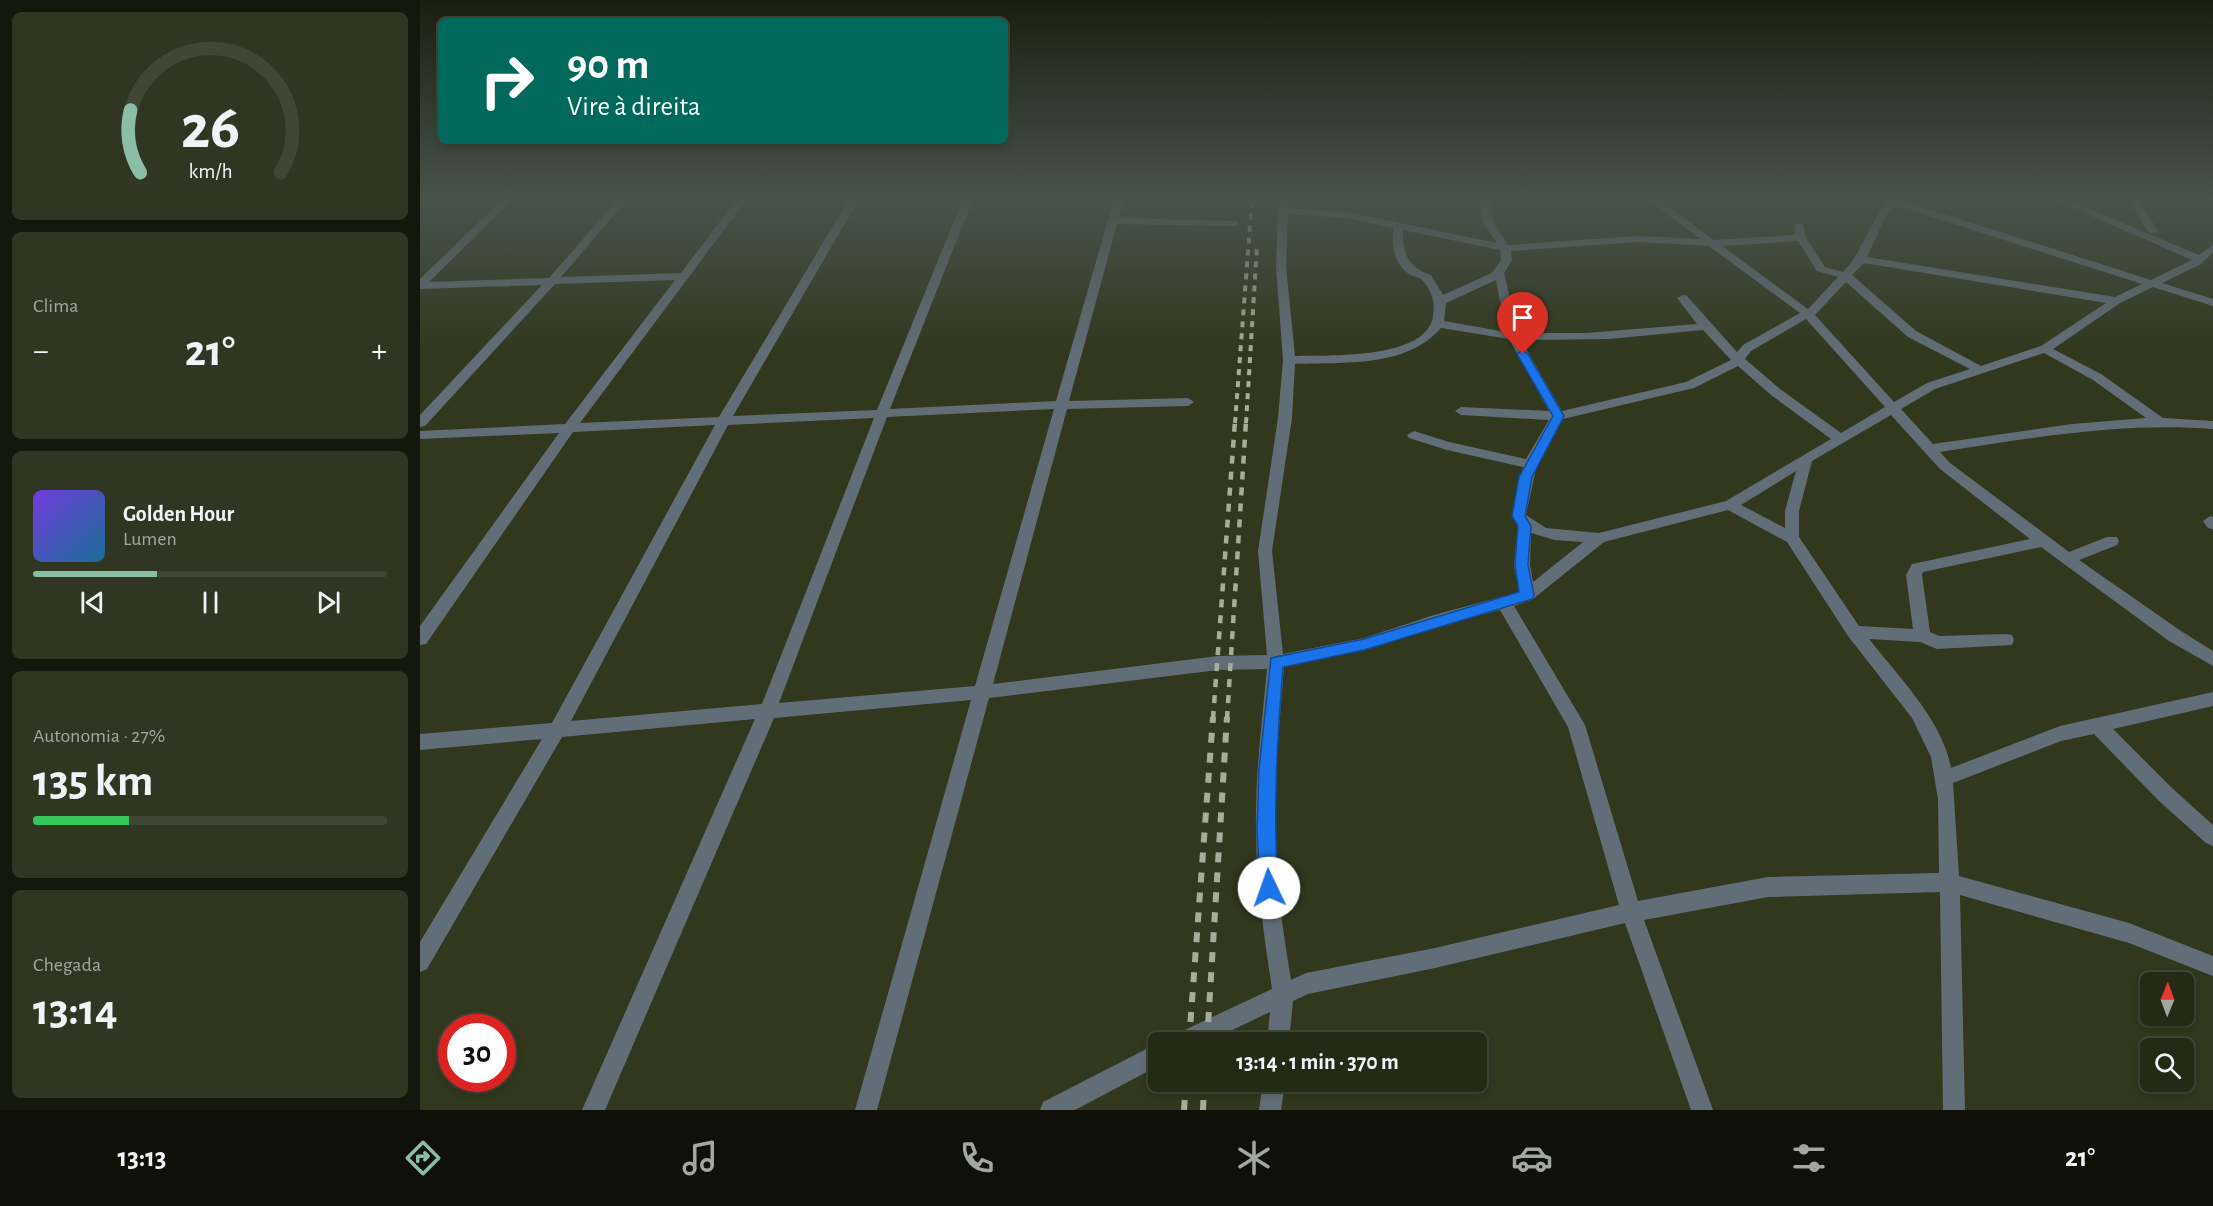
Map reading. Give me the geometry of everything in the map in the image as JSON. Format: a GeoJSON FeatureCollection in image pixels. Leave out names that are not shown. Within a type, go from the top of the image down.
{"type":"FeatureCollection","features":[{"type":"Feature","properties":{"kind":"street"},"geometry":{"type":"LineString","coordinates":[[420,286],[456,251]]}},
{"type":"Feature","properties":{"kind":"street"},"geometry":{"type":"LineString","coordinates":[[420,423],[578,251]]}},
{"type":"Feature","properties":{"kind":"street"},"geometry":{"type":"LineString","coordinates":[[420,639],[570,427],[704,251]]}},
{"type":"Feature","properties":{"kind":"street"},"geometry":{"type":"LineString","coordinates":[[420,962],[557,730],[724,420],[824,251]]}},
{"type":"Feature","properties":{"kind":"street"},"geometry":{"type":"LineString","coordinates":[[593,1110],[767,713],[882,413],[947,251]]}},
{"type":"Feature","properties":{"kind":"street"},"geometry":{"type":"LineString","coordinates":[[866,1110],[1105,251]]}},
{"type":"Feature","properties":{"kind":"street"},"geometry":{"type":"LineString","coordinates":[[1279,1032],[1283,994],[1270,908],[1265,830],[1267,769],[1276,662],[1265,551],[1285,417],[1289,360],[1281,251]]}},
{"type":"Feature","properties":{"kind":"street"},"geometry":{"type":"LineString","coordinates":[[1289,360],[1372,356],[1403,350],[1422,342],[1438,324],[1441,301],[1426,277],[1411,272],[1404,265],[1400,251]]}},
{"type":"Feature","properties":{"kind":"street"},"geometry":{"type":"LineString","coordinates":[[1505,251],[1503,271],[1513,336],[1558,416]]}},
{"type":"Feature","properties":{"kind":"street"},"geometry":{"type":"LineString","coordinates":[[1441,301],[1503,271],[1530,251]]}},
{"type":"Feature","properties":{"kind":"street"},"geometry":{"type":"LineString","coordinates":[[1722,251],[1808,314],[1945,465],[1981,495],[2175,636],[2213,658]]}},
{"type":"Feature","properties":{"kind":"street"},"geometry":{"type":"LineString","coordinates":[[1809,251],[1821,269],[1846,276],[1912,334],[1978,369]]}},
{"type":"Feature","properties":{"kind":"street"},"geometry":{"type":"LineString","coordinates":[[1461,411],[1558,416],[1690,386],[1740,359],[1747,348],[1808,314],[1861,260],[1865,251]]}},
{"type":"Feature","properties":{"kind":"street"},"geometry":{"type":"LineString","coordinates":[[2050,251],[2213,303]]}},
{"type":"Feature","properties":{"kind":"street"},"geometry":{"type":"LineString","coordinates":[[2181,251],[2200,259]]}},
{"type":"Feature","properties":{"kind":"street"},"geometry":{"type":"LineString","coordinates":[[1524,526],[1542,532],[1599,538],[1730,505],[1839,438],[1931,386],[2045,349],[2116,302],[2200,259],[2210,251]]}},
{"type":"Feature","properties":{"kind":"street"},"geometry":{"type":"LineString","coordinates":[[1861,260],[2116,302]]}},
{"type":"Feature","properties":{"kind":"street"},"geometry":{"type":"LineString","coordinates":[[420,286],[686,276]]}},
{"type":"Feature","properties":{"kind":"street"},"geometry":{"type":"LineString","coordinates":[[1683,298],[1703,327],[1793,407],[1839,438]]}},
{"type":"Feature","properties":{"kind":"street"},"geometry":{"type":"LineString","coordinates":[[1438,324],[1513,336],[1610,337],[1703,327]]}},
{"type":"Feature","properties":{"kind":"street"},"geometry":{"type":"LineString","coordinates":[[2045,349],[2097,377],[2160,422]]}},
{"type":"Feature","properties":{"kind":"street"},"geometry":{"type":"LineString","coordinates":[[420,435],[1061,405],[1188,402]]}},
{"type":"Feature","properties":{"kind":"street"},"geometry":{"type":"LineString","coordinates":[[1527,595],[1522,565],[1524,526],[1519,516],[1525,477],[1558,416]]}},
{"type":"Feature","properties":{"kind":"street"},"geometry":{"type":"LineString","coordinates":[[1930,449],[2089,428],[2160,422],[2213,426]]}},
{"type":"Feature","properties":{"kind":"street"},"geometry":{"type":"LineString","coordinates":[[1414,435],[1447,446],[1530,464]]}},
{"type":"Feature","properties":{"kind":"street"},"geometry":{"type":"LineString","coordinates":[[1792,538],[1792,511],[1806,459]]}},
{"type":"Feature","properties":{"kind":"street"},"geometry":{"type":"LineString","coordinates":[[1730,505],[1792,538],[1854,632],[1918,713],[1940,757],[1947,799],[1947,882],[1954,1033],[1954,1110]]}},
{"type":"Feature","properties":{"kind":"street"},"geometry":{"type":"LineString","coordinates":[[420,742],[767,713],[983,692],[1218,663],[1276,662],[1364,644],[1434,621],[1527,595],[1599,538]]}},
{"type":"Feature","properties":{"kind":"street"},"geometry":{"type":"LineString","coordinates":[[1922,636],[1914,575],[1917,568],[2044,541]]}},
{"type":"Feature","properties":{"kind":"street"},"geometry":{"type":"LineString","coordinates":[[2067,559],[2112,541]]}},
{"type":"Feature","properties":{"kind":"street"},"geometry":{"type":"LineString","coordinates":[[1504,603],[1576,725],[1631,912],[1702,1110]]}},
{"type":"Feature","properties":{"kind":"street"},"geometry":{"type":"LineString","coordinates":[[1854,632],[1922,636],[1937,643],[2006,640]]}},
{"type":"Feature","properties":{"kind":"street"},"geometry":{"type":"LineString","coordinates":[[1943,779],[2060,734],[2213,699]]}},
{"type":"Feature","properties":{"kind":"street"},"geometry":{"type":"LineString","coordinates":[[2098,726],[2166,795],[2213,837]]}},
{"type":"Feature","properties":{"kind":"street"},"geometry":{"type":"LineString","coordinates":[[1205,1032],[1306,984],[1435,958],[1631,912],[1768,887],[1947,882],[2129,933],[2213,966]]}},
{"type":"Feature","properties":{"kind":"street"},"geometry":{"type":"LineString","coordinates":[[1052,1110],[1148,1059]]}},
{"type":"Feature","properties":{"kind":"street"},"geometry":{"type":"LineString","coordinates":[[1270,1110],[1273,1092]]}},
{"type":"Feature","properties":{"kind":"railway"},"geometry":{"type":"LineString","coordinates":[[1235,423],[1248,251]]}},
{"type":"Feature","properties":{"kind":"railway"},"geometry":{"type":"LineString","coordinates":[[1246,423],[1257,251]]}},
{"type":"Feature","properties":{"kind":"railway"},"geometry":{"type":"LineString","coordinates":[[1213,719],[1235,421]]}},
{"type":"Feature","properties":{"kind":"railway"},"geometry":{"type":"LineString","coordinates":[[1227,719],[1246,421]]}},
{"type":"Feature","properties":{"kind":"railway"},"geometry":{"type":"LineString","coordinates":[[1190,1032],[1213,717]]}},
{"type":"Feature","properties":{"kind":"railway"},"geometry":{"type":"LineString","coordinates":[[1208,1032],[1227,717]]}},
{"type":"Feature","properties":{"kind":"railway"},"geometry":{"type":"LineString","coordinates":[[1184,1110],[1185,1092]]}},
{"type":"Feature","properties":{"kind":"railway"},"geometry":{"type":"LineString","coordinates":[[1203,1110],[1204,1092]]}},
{"type":"Feature","properties":{"kind":"route"},"geometry":{"type":"LineString","coordinates":[[1269,888],[1265,830],[1267,769],[1276,662],[1364,644],[1434,621],[1527,595],[1522,565],[1524,526],[1519,516],[1525,477],[1558,416],[1523,354]]}}]}
